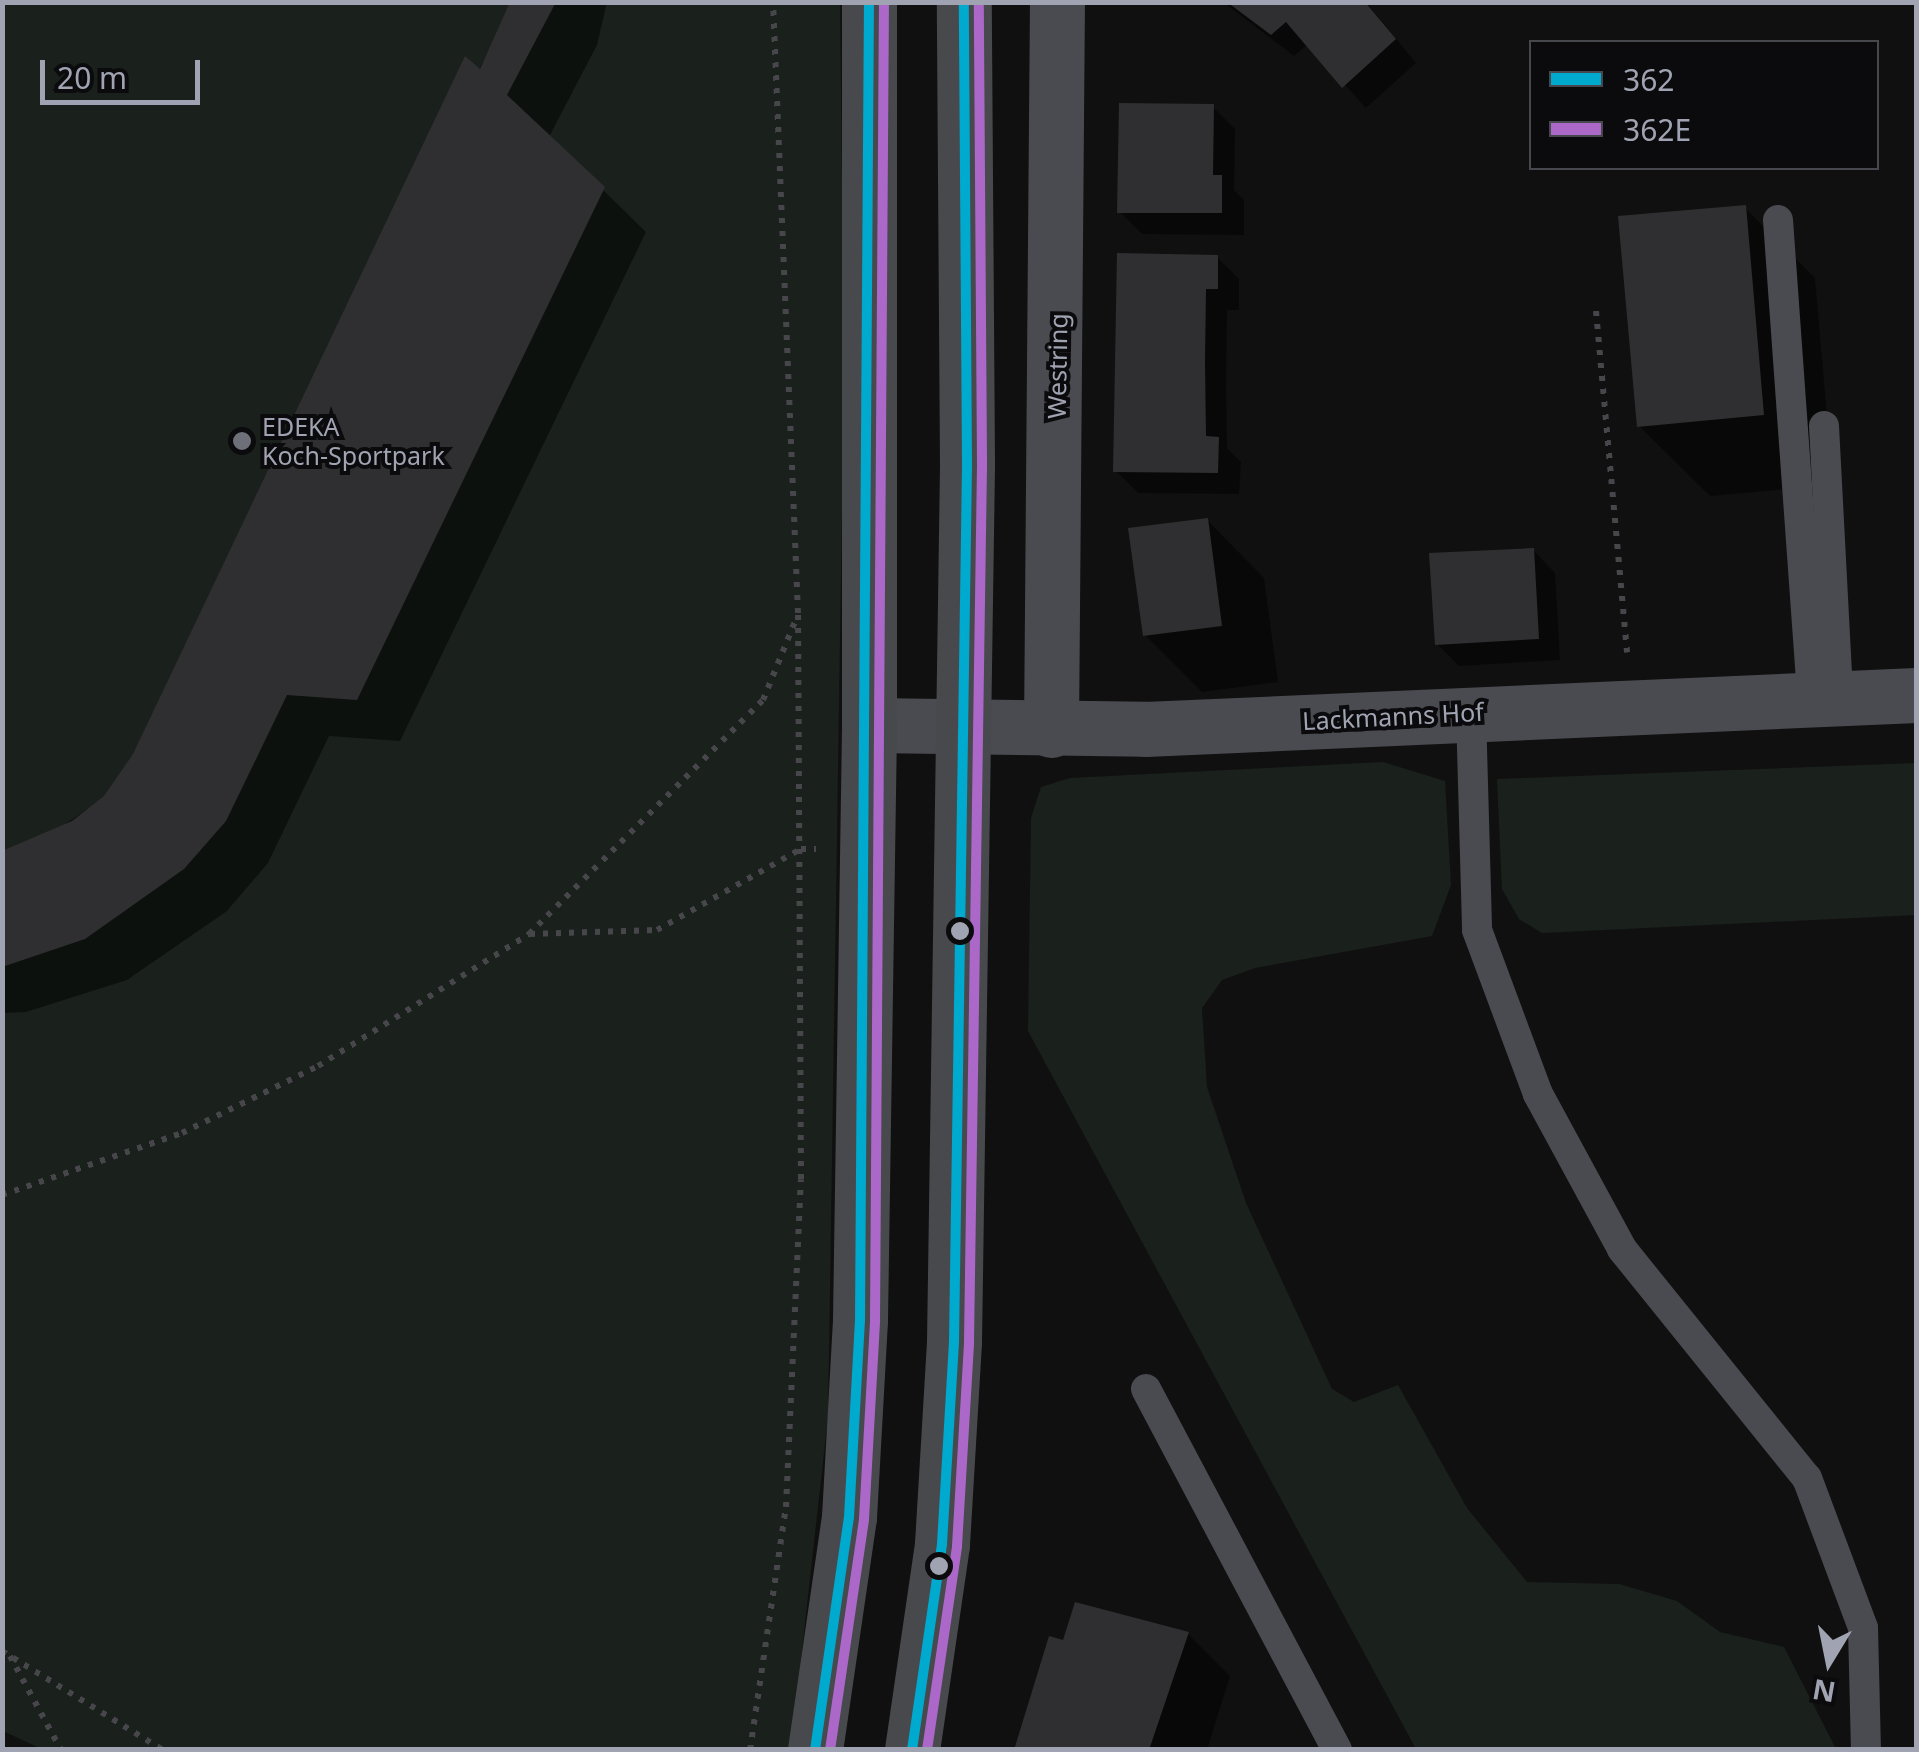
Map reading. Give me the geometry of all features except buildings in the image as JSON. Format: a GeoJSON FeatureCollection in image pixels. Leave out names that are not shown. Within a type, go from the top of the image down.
{"type":"FeatureCollection","features":[{"type":"Feature","properties":{"kind":"main road"},"geometry":{"type":"LineString","coordinates":[[815,1750],[849,1517],[857,1376],[870,725],[868,2]]}},
{"type":"Feature","properties":{"kind":"main road"},"geometry":{"type":"LineString","coordinates":[[912,1750],[949,1466],[969,150],[964,2]]}},
{"type":"Feature","properties":{"kind":"street","name":"Westring"},"geometry":{"type":"LineString","coordinates":[[1051,730],[1056,2]]}},
{"type":"Feature","properties":{"kind":"street","name":"Lackmanns Hof"},"geometry":{"type":"LineString","coordinates":[[870,725],[1051,730],[1916,695]]}},
{"type":"Feature","properties":{"kind":"lane"},"geometry":{"type":"LineString","coordinates":[[1778,220],[1825,698]]}},
{"type":"Feature","properties":{"kind":"lane"},"geometry":{"type":"LineString","coordinates":[[1824,426],[1825,698]]}},
{"type":"Feature","properties":{"kind":"lane"},"geometry":{"type":"LineString","coordinates":[[1470,712],[1477,930],[1532,1076],[1622,1249],[1807,1478],[1862,1628],[1866,1750]]}},
{"type":"Feature","properties":{"kind":"lane"},"geometry":{"type":"LineString","coordinates":[[1146,1389],[1337,1750]]}},
{"type":"Feature","properties":{"kind":"path"},"geometry":{"type":"LineString","coordinates":[[750,1750],[786,1507],[801,1179],[798,613],[773,2]]}},
{"type":"Feature","properties":{"kind":"path"},"geometry":{"type":"LineString","coordinates":[[1596,311],[1629,704]]}},
{"type":"Feature","properties":{"kind":"path"},"geometry":{"type":"LineString","coordinates":[[2,1195],[182,1134],[318,1066],[529,934],[763,700],[798,613]]}},
{"type":"Feature","properties":{"kind":"path"},"geometry":{"type":"LineString","coordinates":[[529,934],[658,930],[801,849]]}},
{"type":"Feature","properties":{"kind":"path"},"geometry":{"type":"LineString","coordinates":[[6,1653],[61,1750]]}},
{"type":"Feature","properties":{"kind":"path"},"geometry":{"type":"LineString","coordinates":[[6,1653],[163,1750]]}},
{"type":"Feature","properties":{"kind":"shaded area"},"geometry":{"type":"Polygon","coordinates":[[[2,3],[840,3],[844,376],[828,1417],[791,1749],[44,1750],[3,1731],[2,3]]]}},
{"type":"Feature","properties":{"kind":"shaded area"},"geometry":{"type":"Polygon","coordinates":[[[1383,762],[1445,781],[1451,885],[1432,936],[1255,968],[1222,980],[1202,1008],[1207,1087],[1246,1203],[1332,1389],[1354,1402],[1398,1385],[1467,1508],[1527,1582],[1619,1584],[1677,1601],[1720,1632],[1784,1647],[1836,1749],[1416,1749],[1028,1031],[1031,818],[1041,787],[1070,778],[1383,762]]]}},
{"type":"Feature","properties":{"kind":"shaded area"},"geometry":{"type":"Polygon","coordinates":[[[1916,763],[1916,915],[1542,933],[1519,919],[1502,889],[1497,779],[1916,763]]]}},
{"type":"Feature","properties":{"kind":"transit line","name":"362"},"geometry":{"type":"LineString","coordinates":[[815,1750],[849,1517],[860,1320],[869,2]]}},
{"type":"Feature","properties":{"kind":"transit line","name":"362E"},"geometry":{"type":"LineString","coordinates":[[830,1750],[864,1519],[875,1320],[884,2]]}},
{"type":"Feature","properties":{"kind":"transit line","name":"362"},"geometry":{"type":"LineString","coordinates":[[912,1750],[942,1544],[954,1342],[967,463],[964,2]]}},
{"type":"Feature","properties":{"kind":"transit line","name":"362E"},"geometry":{"type":"LineString","coordinates":[[927,1750],[957,1546],[969,1342],[982,463],[979,2]]}},
{"type":"Feature","properties":{"kind":"place","name":"EDEKA Koch-Sportpark"},"geometry":{"type":"Point","coordinates":[242,441]}}]}
